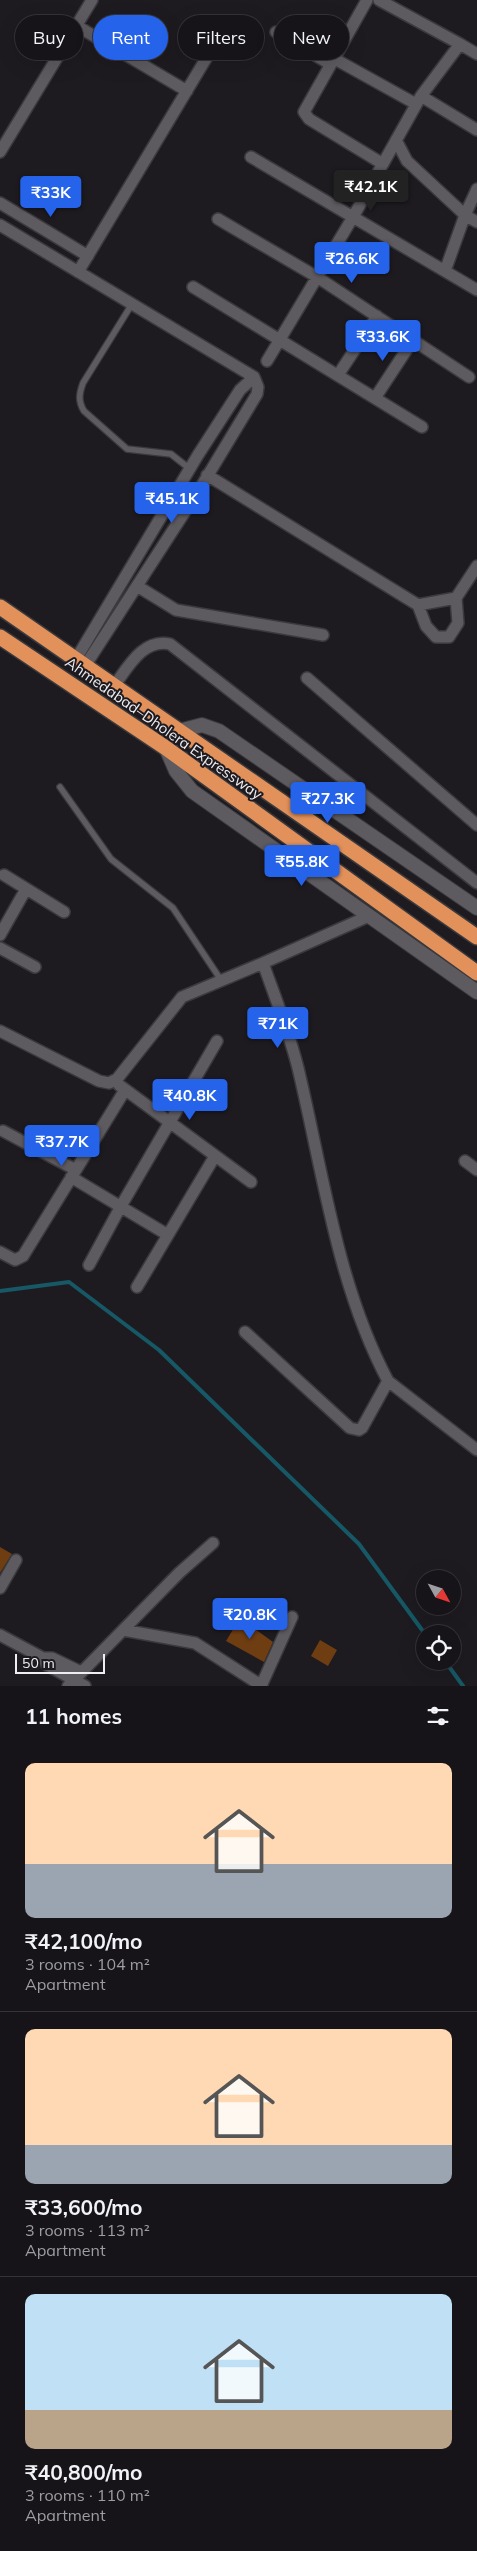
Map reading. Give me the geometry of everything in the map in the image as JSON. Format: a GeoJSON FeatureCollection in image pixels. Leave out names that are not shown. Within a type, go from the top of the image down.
{"type":"FeatureCollection","features":[{"type":"Feature","properties":{"kind":"highway","name":"Ahmedabad–Dholera Expressway"},"geometry":{"type":"LineString","coordinates":[[0,607],[477,937]]}},
{"type":"Feature","properties":{"kind":"highway","name":"Ahmedabad–Dholera Expressway"},"geometry":{"type":"LineString","coordinates":[[0,637],[166,748],[380,905],[477,973]]}},
{"type":"Feature","properties":{"kind":"street"},"geometry":{"type":"LineString","coordinates":[[83,16],[92,0]]}},
{"type":"Feature","properties":{"kind":"street"},"geometry":{"type":"LineString","coordinates":[[367,0],[305,107],[305,115],[383,164]]}},
{"type":"Feature","properties":{"kind":"street"},"geometry":{"type":"LineString","coordinates":[[379,0],[477,54]]}},
{"type":"Feature","properties":{"kind":"street"},"geometry":{"type":"LineString","coordinates":[[83,30],[187,91]]}},
{"type":"Feature","properties":{"kind":"street"},"geometry":{"type":"LineString","coordinates":[[267,361],[353,217],[419,100],[460,44]]}},
{"type":"Feature","properties":{"kind":"street"},"geometry":{"type":"LineString","coordinates":[[0,152],[56,60]]}},
{"type":"Feature","properties":{"kind":"street"},"geometry":{"type":"LineString","coordinates":[[78,272],[206,60]]}},
{"type":"Feature","properties":{"kind":"street"},"geometry":{"type":"LineString","coordinates":[[331,61],[419,100],[477,130]]}},
{"type":"Feature","properties":{"kind":"street"},"geometry":{"type":"LineString","coordinates":[[396,140],[407,161],[465,215],[477,222]]}},
{"type":"Feature","properties":{"kind":"street"},"geometry":{"type":"LineString","coordinates":[[251,157],[477,290]]}},
{"type":"Feature","properties":{"kind":"street"},"geometry":{"type":"LineString","coordinates":[[445,271],[465,215],[477,189]]}},
{"type":"Feature","properties":{"kind":"street"},"geometry":{"type":"LineString","coordinates":[[0,202],[88,256]]}},
{"type":"Feature","properties":{"kind":"street"},"geometry":{"type":"LineString","coordinates":[[218,219],[317,277],[469,377]]}},
{"type":"Feature","properties":{"kind":"street"},"geometry":{"type":"LineString","coordinates":[[0,224],[254,376],[258,387],[257,394],[199,490],[137,586],[80,662]]}},
{"type":"Feature","properties":{"kind":"street"},"geometry":{"type":"LineString","coordinates":[[193,287],[422,427]]}},
{"type":"Feature","properties":{"kind":"street"},"geometry":{"type":"LineString","coordinates":[[338,375],[377,316]]}},
{"type":"Feature","properties":{"kind":"street"},"geometry":{"type":"LineString","coordinates":[[375,398],[413,340]]}},
{"type":"Feature","properties":{"kind":"street"},"geometry":{"type":"LineString","coordinates":[[80,662],[198,455],[240,390],[254,376]]}},
{"type":"Feature","properties":{"kind":"street"},"geometry":{"type":"LineString","coordinates":[[198,455],[213,464]]}},
{"type":"Feature","properties":{"kind":"street"},"geometry":{"type":"LineString","coordinates":[[207,475],[418,605],[426,626],[436,637],[449,637],[458,623],[456,598],[477,566]]}},
{"type":"Feature","properties":{"kind":"street"},"geometry":{"type":"LineString","coordinates":[[183,480],[199,490]]}},
{"type":"Feature","properties":{"kind":"street"},"geometry":{"type":"LineString","coordinates":[[137,586],[176,610],[323,636]]}},
{"type":"Feature","properties":{"kind":"street"},"geometry":{"type":"LineString","coordinates":[[418,605],[456,598]]}},
{"type":"Feature","properties":{"kind":"street"},"geometry":{"type":"LineString","coordinates":[[114,686],[148,645],[160,641],[170,644],[477,883]]}},
{"type":"Feature","properties":{"kind":"street"},"geometry":{"type":"LineString","coordinates":[[307,678],[477,825]]}},
{"type":"Feature","properties":{"kind":"street"},"geometry":{"type":"LineString","coordinates":[[179,731],[202,725],[219,731],[477,908]]}},
{"type":"Feature","properties":{"kind":"street"},"geometry":{"type":"LineString","coordinates":[[166,748],[176,771],[192,792],[477,992]]}},
{"type":"Feature","properties":{"kind":"street"},"geometry":{"type":"LineString","coordinates":[[4,876],[64,912]]}},
{"type":"Feature","properties":{"kind":"street"},"geometry":{"type":"LineString","coordinates":[[0,935],[26,888]]}},
{"type":"Feature","properties":{"kind":"street"},"geometry":{"type":"LineString","coordinates":[[0,1031],[99,1081],[109,1083],[117,1079],[182,997],[369,916]]}},
{"type":"Feature","properties":{"kind":"street"},"geometry":{"type":"LineString","coordinates":[[0,948],[35,967]]}},
{"type":"Feature","properties":{"kind":"street"},"geometry":{"type":"LineString","coordinates":[[264,963],[297,1065],[331,1219],[352,1292],[372,1350],[388,1381],[477,1450]]}},
{"type":"Feature","properties":{"kind":"street"},"geometry":{"type":"LineString","coordinates":[[90,1266],[121,1206],[217,1041]]}},
{"type":"Feature","properties":{"kind":"street"},"geometry":{"type":"LineString","coordinates":[[113,1081],[251,1182]]}},
{"type":"Feature","properties":{"kind":"street"},"geometry":{"type":"LineString","coordinates":[[0,1252],[15,1260],[23,1256],[125,1090]]}},
{"type":"Feature","properties":{"kind":"street"},"geometry":{"type":"LineString","coordinates":[[3,1131],[168,1234]]}},
{"type":"Feature","properties":{"kind":"street"},"geometry":{"type":"LineString","coordinates":[[137,1287],[215,1156]]}},
{"type":"Feature","properties":{"kind":"street"},"geometry":{"type":"LineString","coordinates":[[465,1161],[477,1170]]}},
{"type":"Feature","properties":{"kind":"street"},"geometry":{"type":"LineString","coordinates":[[245,1332],[355,1430],[362,1428],[388,1381]]}},
{"type":"Feature","properties":{"kind":"street"},"geometry":{"type":"LineString","coordinates":[[75,1679],[179,1573],[213,1543]]}},
{"type":"Feature","properties":{"kind":"street"},"geometry":{"type":"LineString","coordinates":[[0,1588],[16,1560]]}},
{"type":"Feature","properties":{"kind":"street"},"geometry":{"type":"LineString","coordinates":[[123,1630],[195,1643],[262,1686],[292,1617]]}},
{"type":"Feature","properties":{"kind":"street"},"geometry":{"type":"LineString","coordinates":[[0,1635],[43,1658],[47,1665],[86,1686]]}},
{"type":"Feature","properties":{"kind":"lane"},"geometry":{"type":"LineString","coordinates":[[132,304],[83,383],[79,393],[80,403],[84,411],[127,449],[171,454],[190,469]]}},
{"type":"Feature","properties":{"kind":"lane"},"geometry":{"type":"LineString","coordinates":[[60,787],[111,859],[173,908],[221,980]]}},
{"type":"Feature","properties":{"kind":"building"},"geometry":{"type":"Polygon","coordinates":[[[0,1547],[12,1554],[0,1573],[0,1547]]]}},
{"type":"Feature","properties":{"kind":"building"},"geometry":{"type":"Polygon","coordinates":[[[240,1618],[273,1642],[264,1662],[226,1641],[240,1618]]]}},
{"type":"Feature","properties":{"kind":"building"},"geometry":{"type":"Polygon","coordinates":[[[320,1640],[337,1650],[328,1666],[311,1656],[320,1640]]]}},
{"type":"Feature","properties":{"kind":"waterway"},"geometry":{"type":"LineString","coordinates":[[0,1291],[69,1282],[159,1350],[359,1544],[418,1625]]}},
{"type":"Feature","properties":{"kind":"waterway"},"geometry":{"type":"LineString","coordinates":[[451,1670],[463,1686]]}}]}
